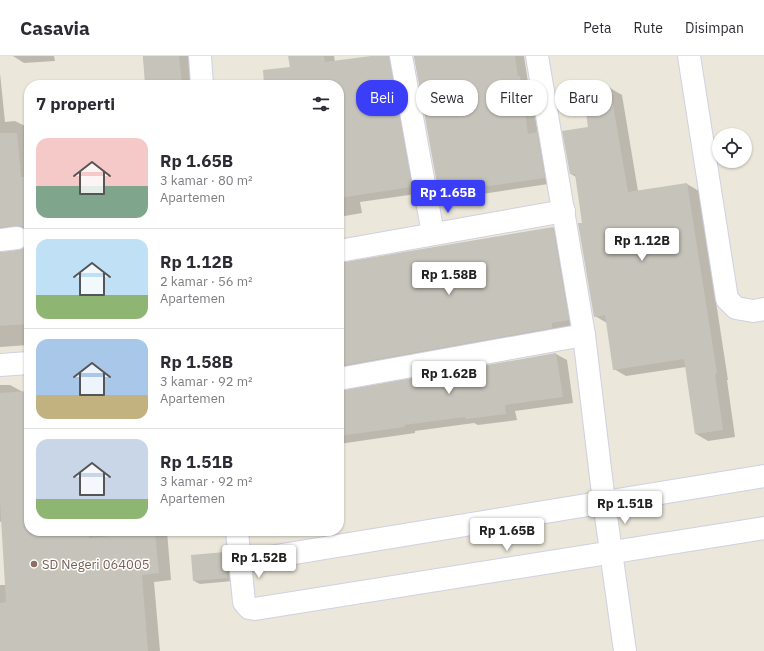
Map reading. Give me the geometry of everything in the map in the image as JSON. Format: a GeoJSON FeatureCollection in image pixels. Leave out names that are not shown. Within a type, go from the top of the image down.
{"type":"FeatureCollection","features":[{"type":"Feature","properties":{"kind":"street"},"geometry":{"type":"LineString","coordinates":[[200,56],[202,80]]}},
{"type":"Feature","properties":{"kind":"street"},"geometry":{"type":"LineString","coordinates":[[401,56],[434,234]]}},
{"type":"Feature","properties":{"kind":"street"},"geometry":{"type":"LineString","coordinates":[[537,56],[584,335],[604,502],[625,651]]}},
{"type":"Feature","properties":{"kind":"street"},"geometry":{"type":"LineString","coordinates":[[689,56],[727,299],[736,308],[753,311],[764,309]]}},
{"type":"Feature","properties":{"kind":"street"},"geometry":{"type":"LineString","coordinates":[[344,250],[564,211]]}},
{"type":"Feature","properties":{"kind":"street"},"geometry":{"type":"LineString","coordinates":[[344,378],[584,335]]}},
{"type":"Feature","properties":{"kind":"street"},"geometry":{"type":"LineString","coordinates":[[0,365],[24,363]]}},
{"type":"Feature","properties":{"kind":"street"},"geometry":{"type":"LineString","coordinates":[[240,562],[764,476]]}},
{"type":"Feature","properties":{"kind":"street"},"geometry":{"type":"LineString","coordinates":[[238,536],[244,602],[249,608],[255,609],[764,528]]}},
{"type":"Feature","properties":{"kind":"building"},"geometry":{"type":"Polygon","coordinates":[[[143,56],[179,56],[181,80],[145,80],[143,56]]]}},
{"type":"Feature","properties":{"kind":"building"},"geometry":{"type":"Polygon","coordinates":[[[288,56],[324,56],[325,62],[371,56],[389,56],[393,80],[356,80],[356,116],[400,116],[412,187],[344,197],[344,80],[264,80],[263,70],[290,67],[288,56]]]}},
{"type":"Feature","properties":{"kind":"building"},"geometry":{"type":"Polygon","coordinates":[[[414,56],[515,56],[518,77],[520,76],[521,80],[486,80],[486,116],[526,116],[528,134],[537,132],[545,178],[445,192],[443,183],[437,184],[425,116],[478,116],[478,80],[418,80],[414,56]]]}},
{"type":"Feature","properties":{"kind":"building"},"geometry":{"type":"Polygon","coordinates":[[[612,99],[628,192],[687,183],[717,373],[715,374],[723,430],[695,434],[684,359],[613,370],[605,315],[594,317],[578,223],[582,223],[575,174],[570,174],[562,131],[588,127],[586,116],[612,116],[612,99]]]}},
{"type":"Feature","properties":{"kind":"building"},"geometry":{"type":"Polygon","coordinates":[[[0,133],[17,133],[21,177],[24,177],[24,228],[22,226],[0,227],[0,133]]]}},
{"type":"Feature","properties":{"kind":"building"},"geometry":{"type":"Polygon","coordinates":[[[553,227],[569,320],[552,323],[552,328],[344,365],[344,262],[553,227]]]}},
{"type":"Feature","properties":{"kind":"building"},"geometry":{"type":"Polygon","coordinates":[[[24,248],[24,324],[0,326],[0,252],[24,248]]]}},
{"type":"Feature","properties":{"kind":"building"},"geometry":{"type":"Polygon","coordinates":[[[556,353],[563,397],[505,405],[506,414],[466,419],[465,417],[404,425],[405,427],[344,435],[344,390],[556,353]]]}},
{"type":"Feature","properties":{"kind":"building"},"geometry":{"type":"Polygon","coordinates":[[[24,391],[24,536],[89,536],[89,538],[111,536],[155,536],[159,573],[142,575],[148,651],[0,651],[0,603],[6,602],[0,502],[0,393],[24,391]]]}},
{"type":"Feature","properties":{"kind":"building"},"geometry":{"type":"Polygon","coordinates":[[[225,552],[227,578],[193,581],[191,555],[225,552]]]}},
{"type":"Feature","properties":{"kind":"place","name":"SD Negeri 064005"},"geometry":{"type":"Point","coordinates":[34,564]}}]}
